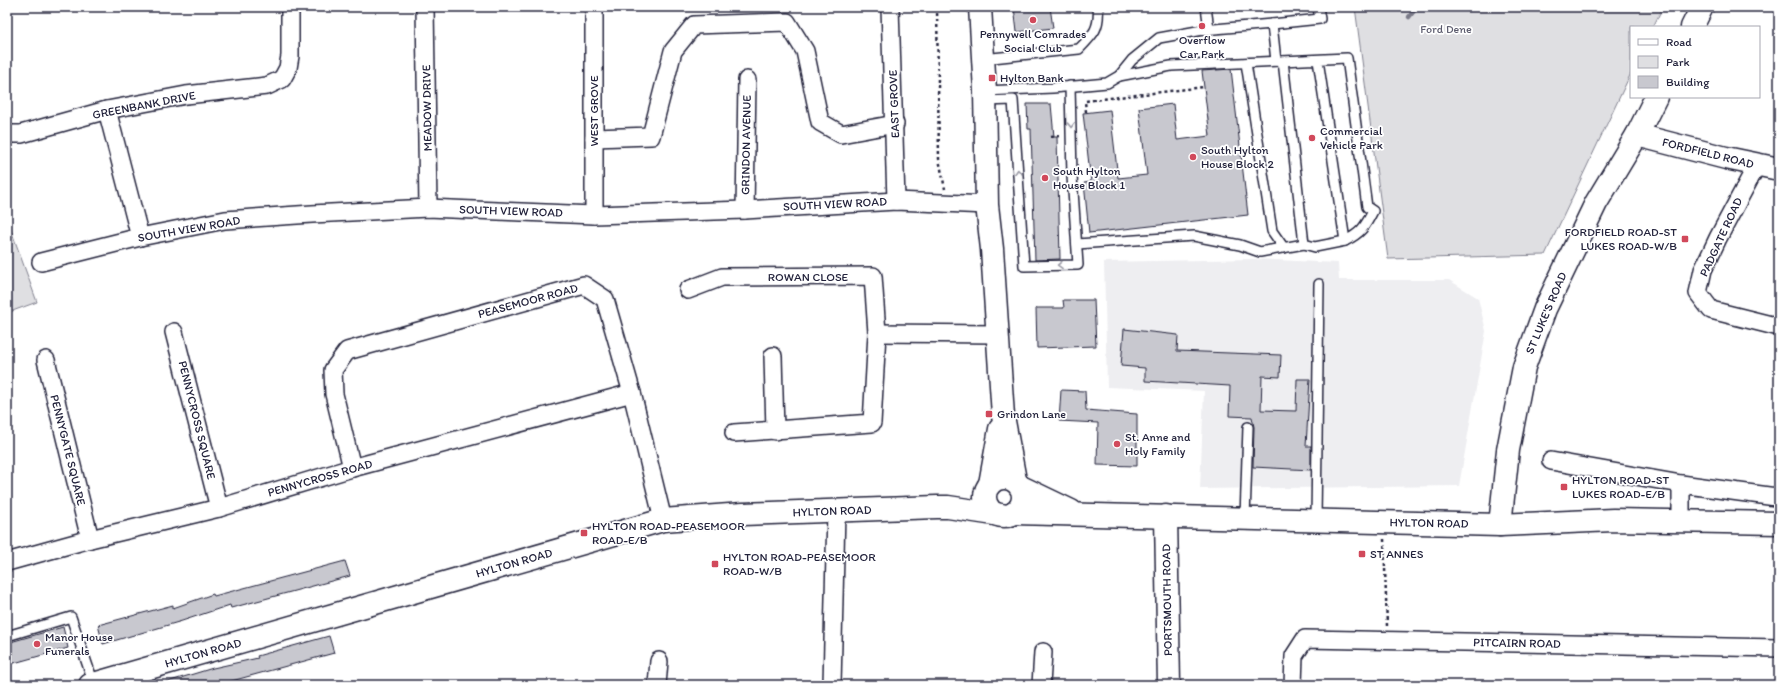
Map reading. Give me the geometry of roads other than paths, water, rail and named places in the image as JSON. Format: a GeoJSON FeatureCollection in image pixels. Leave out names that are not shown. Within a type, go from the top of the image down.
{"type":"FeatureCollection","features":[{"type":"Feature","properties":{"kind":"street","name":"GREENBANK DRIVE"},"geometry":{"type":"LineString","coordinates":[[7,134],[21,134],[107,110],[186,95],[267,86],[282,79],[288,68],[290,56],[290,7]]}},
{"type":"Feature","properties":{"kind":"street","name":"MEADOW DRIVE"},"geometry":{"type":"LineString","coordinates":[[425,7],[428,208]]}},
{"type":"Feature","properties":{"kind":"street","name":"WEST GROVE"},"geometry":{"type":"LineString","coordinates":[[594,7],[594,214]]}},
{"type":"Feature","properties":{"kind":"street","name":"EAST GROVE"},"geometry":{"type":"LineString","coordinates":[[890,7],[895,124],[896,201]]}},
{"type":"Feature","properties":{"kind":"street"},"geometry":{"type":"LineString","coordinates":[[980,7],[985,96],[987,205],[992,249],[1003,416],[1018,484],[1024,497],[1022,503],[1008,514],[990,510],[986,503],[985,496],[1003,416]]}},
{"type":"Feature","properties":{"kind":"street"},"geometry":{"type":"LineString","coordinates":[[1692,26],[1702,7]]}},
{"type":"Feature","properties":{"kind":"street"},"geometry":{"type":"LineString","coordinates":[[594,138],[651,136],[672,51],[694,25],[787,22],[805,51],[820,122],[841,134],[895,124]]}},
{"type":"Feature","properties":{"kind":"street","name":"GRINDON AVENUE"},"geometry":{"type":"LineString","coordinates":[[745,210],[747,80]]}},
{"type":"Feature","properties":{"kind":"street","name":"ST LUKE'S ROAD"},"geometry":{"type":"LineString","coordinates":[[1500,525],[1508,450],[1524,367],[1545,309],[1596,202],[1637,135],[1656,98]]}},
{"type":"Feature","properties":{"kind":"street"},"geometry":{"type":"LineString","coordinates":[[107,110],[140,237]]}},
{"type":"Feature","properties":{"kind":"street","name":"FORDFIELD ROAD"},"geometry":{"type":"LineString","coordinates":[[1637,135],[1779,170]]}},
{"type":"Feature","properties":{"kind":"street","name":"PADGATE ROAD"},"geometry":{"type":"LineString","coordinates":[[1758,165],[1718,238],[1703,270],[1698,294],[1711,310],[1779,327]]}},
{"type":"Feature","properties":{"kind":"street","name":"SOUTH VIEW ROAD"},"geometry":{"type":"LineString","coordinates":[[41,262],[140,237],[225,220],[428,208],[594,214],[745,210],[896,201],[987,205]]}},
{"type":"Feature","properties":{"kind":"street","name":"ROWAN CLOSE"},"geometry":{"type":"LineString","coordinates":[[688,290],[722,277],[873,276],[877,333],[872,423],[734,433]]}},
{"type":"Feature","properties":{"kind":"street","name":"PEASEMOOR ROAD"},"geometry":{"type":"LineString","coordinates":[[352,468],[334,394],[333,370],[347,351],[584,285],[605,299],[632,393],[664,520]]}},
{"type":"Feature","properties":{"kind":"street","name":"PENNYCROSS SQUARE"},"geometry":{"type":"LineString","coordinates":[[174,332],[219,508]]}},
{"type":"Feature","properties":{"kind":"street"},"geometry":{"type":"LineString","coordinates":[[877,333],[997,334]]}},
{"type":"Feature","properties":{"kind":"street"},"geometry":{"type":"LineString","coordinates":[[772,356],[775,431]]}},
{"type":"Feature","properties":{"kind":"street","name":"PENNYGATE SQUARE"},"geometry":{"type":"LineString","coordinates":[[46,360],[90,539]]}},
{"type":"Feature","properties":{"kind":"street","name":"PENNYCROSS ROAD"},"geometry":{"type":"LineString","coordinates":[[7,562],[90,539],[219,508],[352,468],[632,393]]}},
{"type":"Feature","properties":{"kind":"street"},"geometry":{"type":"LineString","coordinates":[[1551,461],[1682,484],[1776,497]]}},
{"type":"Feature","properties":{"kind":"street"},"geometry":{"type":"LineString","coordinates":[[988,487],[999,478],[1008,478],[1018,484]]}},
{"type":"Feature","properties":{"kind":"street","name":"HYLTON ROAD"},"geometry":{"type":"LineString","coordinates":[[1018,484],[1078,514]]}},
{"type":"Feature","properties":{"kind":"street"},"geometry":{"type":"LineString","coordinates":[[1681,521],[1682,484]]}},
{"type":"Feature","properties":{"kind":"street","name":"HYLTON ROAD"},"geometry":{"type":"LineString","coordinates":[[948,507],[988,487]]}},
{"type":"Feature","properties":{"kind":"street","name":"HYLTON ROAD"},"geometry":{"type":"LineString","coordinates":[[92,685],[664,520],[743,514],[948,507],[1008,514],[1078,514],[1500,525],[1612,520],[1779,523]]}},
{"type":"Feature","properties":{"kind":"street"},"geometry":{"type":"LineString","coordinates":[[832,685],[836,511]]}},
{"type":"Feature","properties":{"kind":"street","name":"PORTSMOUTH ROAD"},"geometry":{"type":"LineString","coordinates":[[1166,516],[1169,685]]}},
{"type":"Feature","properties":{"kind":"street","name":"PITCAIRN ROAD"},"geometry":{"type":"LineString","coordinates":[[1293,685],[1294,656],[1305,639],[1779,648]]}},
{"type":"Feature","properties":{"kind":"street"},"geometry":{"type":"LineString","coordinates":[[1041,685],[1043,652]]}},
{"type":"Feature","properties":{"kind":"street"},"geometry":{"type":"LineString","coordinates":[[657,685],[660,661]]}},
{"type":"Feature","properties":{"kind":"lane"},"geometry":{"type":"LineString","coordinates":[[983,59],[1079,49],[1091,38],[1099,21],[1098,7]]}},
{"type":"Feature","properties":{"kind":"lane"},"geometry":{"type":"LineString","coordinates":[[1206,7],[1209,29]]}},
{"type":"Feature","properties":{"kind":"lane"},"geometry":{"type":"LineString","coordinates":[[1119,76],[1132,60],[1159,38],[1209,29],[1320,19],[1318,7]]}},
{"type":"Feature","properties":{"kind":"lane"},"geometry":{"type":"LineString","coordinates":[[1272,24],[1280,61],[1304,244]]}},
{"type":"Feature","properties":{"kind":"lane"},"geometry":{"type":"LineString","coordinates":[[985,96],[1107,83],[1119,76],[1171,66],[1347,58],[1367,207],[1373,211],[1366,227],[1354,236],[1345,241],[1315,247],[1304,244],[1260,252],[1240,245],[1194,236],[1077,244]]}},
{"type":"Feature","properties":{"kind":"lane"},"geometry":{"type":"LineString","coordinates":[[1318,60],[1345,241]]}},
{"type":"Feature","properties":{"kind":"lane"},"geometry":{"type":"LineString","coordinates":[[1246,63],[1272,230],[1284,248]]}},
{"type":"Feature","properties":{"kind":"lane"},"geometry":{"type":"LineString","coordinates":[[985,96],[1013,100],[1024,266],[1078,265],[1072,176],[1070,86]]}},
{"type":"Feature","properties":{"kind":"lane"},"geometry":{"type":"LineString","coordinates":[[1316,520],[1319,284]]}},
{"type":"Feature","properties":{"kind":"lane"},"geometry":{"type":"LineString","coordinates":[[1245,518],[1248,427]]}},
{"type":"Feature","properties":{"kind":"lane"},"geometry":{"type":"LineString","coordinates":[[7,636],[71,617],[92,685]]}},
{"type":"Feature","properties":{"kind":"waterway"},"geometry":{"type":"LineString","coordinates":[[1409,17],[1417,7]]}},
{"type":"Feature","properties":{"kind":"place","name":"Pennywell Comrades Social Club"},"geometry":{"type":"Point","coordinates":[1033,20]}},
{"type":"Feature","properties":{"kind":"place","name":"Overflow Car Park"},"geometry":{"type":"Point","coordinates":[1202,26]}},
{"type":"Feature","properties":{"kind":"place","name":"Hylton Bank"},"geometry":{"type":"Point","coordinates":[992,78]}},
{"type":"Feature","properties":{"kind":"place","name":"Commercial Vehicle Park"},"geometry":{"type":"Point","coordinates":[1312,138]}},
{"type":"Feature","properties":{"kind":"place","name":"South Hylton House Block 2"},"geometry":{"type":"Point","coordinates":[1193,157]}},
{"type":"Feature","properties":{"kind":"place","name":"South Hylton House Block 1"},"geometry":{"type":"Point","coordinates":[1045,178]}},
{"type":"Feature","properties":{"kind":"place","name":"FORDFIELD ROAD-ST LUKES ROAD-W/B"},"geometry":{"type":"Point","coordinates":[1685,239]}},
{"type":"Feature","properties":{"kind":"place","name":"Grindon Lane"},"geometry":{"type":"Point","coordinates":[989,414]}},
{"type":"Feature","properties":{"kind":"place","name":"St. Anne and Holy Family"},"geometry":{"type":"Point","coordinates":[1117,444]}},
{"type":"Feature","properties":{"kind":"place","name":"HYLTON ROAD-ST LUKES ROAD-E/B"},"geometry":{"type":"Point","coordinates":[1564,487]}},
{"type":"Feature","properties":{"kind":"place","name":"HYLTON ROAD-PEASEMOOR ROAD-E/B"},"geometry":{"type":"Point","coordinates":[584,533]}},
{"type":"Feature","properties":{"kind":"place","name":"ST ANNES"},"geometry":{"type":"Point","coordinates":[1362,554]}},
{"type":"Feature","properties":{"kind":"place","name":"HYLTON ROAD-PEASEMOOR ROAD-W/B"},"geometry":{"type":"Point","coordinates":[715,564]}},
{"type":"Feature","properties":{"kind":"place","name":"Manor House Funerals"},"geometry":{"type":"Point","coordinates":[37,644]}},
{"type":"Feature","properties":{"kind":"park label","name":"Ford Dene"},"geometry":{"type":"Point","coordinates":[1446,29]}}]}
